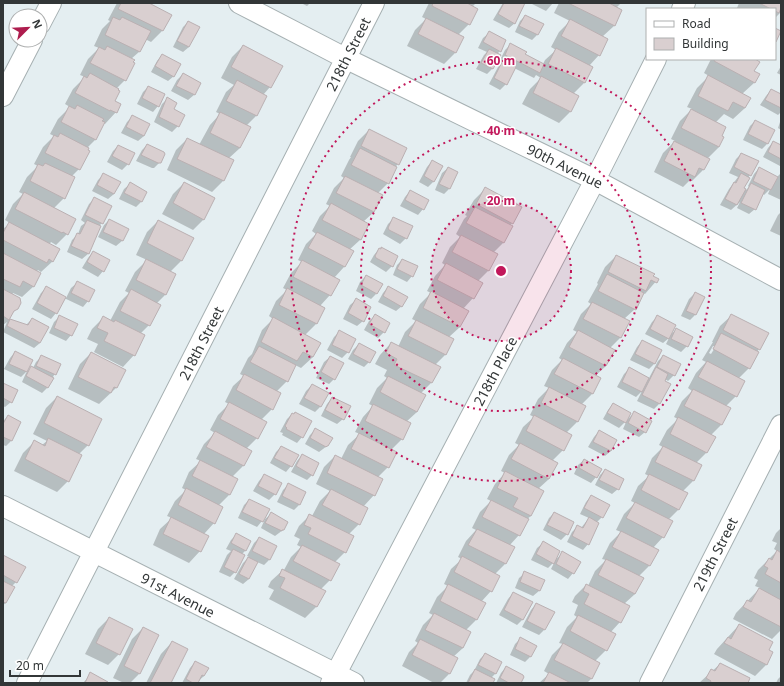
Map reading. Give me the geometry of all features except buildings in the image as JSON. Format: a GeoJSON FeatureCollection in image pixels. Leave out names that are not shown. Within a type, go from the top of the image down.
{"type":"FeatureCollection","features":[{"type":"Feature","properties":{"kind":"street","name":"90th Avenue"},"geometry":{"type":"LineString","coordinates":[[239,3],[346,58],[595,180],[781,280]]}},
{"type":"Feature","properties":{"kind":"street","name":"218th Street"},"geometry":{"type":"LineString","coordinates":[[27,683],[374,3]]}},
{"type":"Feature","properties":{"kind":"street"},"geometry":{"type":"LineString","coordinates":[[3,96],[28,48]]}},
{"type":"Feature","properties":{"kind":"street","name":"218th Place"},"geometry":{"type":"LineString","coordinates":[[334,678],[595,180],[655,60]]}},
{"type":"Feature","properties":{"kind":"street","name":"219th Street"},"geometry":{"type":"LineString","coordinates":[[650,683],[781,425]]}},
{"type":"Feature","properties":{"kind":"street","name":"91st Avenue"},"geometry":{"type":"LineString","coordinates":[[3,506],[334,678],[354,683]]}}]}
